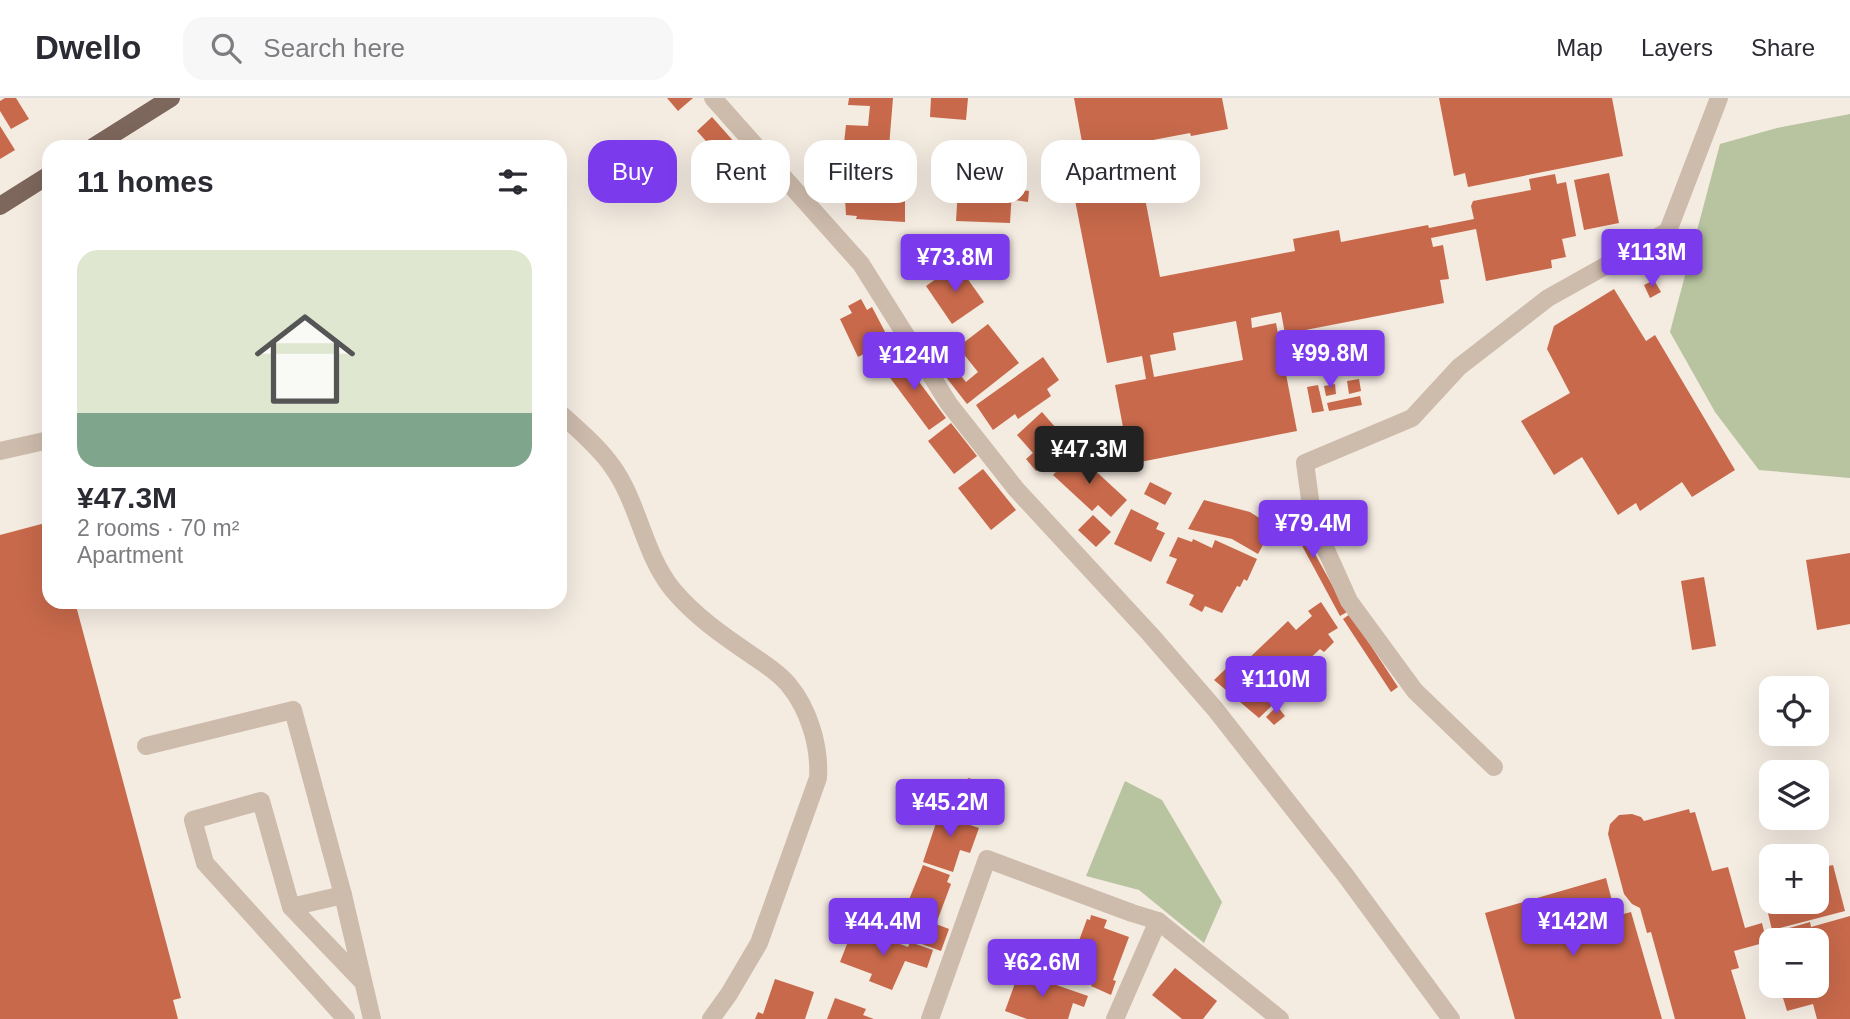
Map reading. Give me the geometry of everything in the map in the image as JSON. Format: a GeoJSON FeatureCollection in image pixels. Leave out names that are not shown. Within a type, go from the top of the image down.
{"type":"FeatureCollection","features":[{"type":"Feature","properties":{"kind":"main road"},"geometry":{"type":"LineString","coordinates":[[104,140],[171,98]]}},
{"type":"Feature","properties":{"kind":"main road"},"geometry":{"type":"LineString","coordinates":[[0,206],[42,179]]}},
{"type":"Feature","properties":{"kind":"street"},"geometry":{"type":"LineString","coordinates":[[713,98],[861,264],[949,404],[1016,489],[1150,634],[1215,709],[1346,876],[1451,1019]]}},
{"type":"Feature","properties":{"kind":"street"},"geometry":{"type":"LineString","coordinates":[[1494,767],[1415,691],[1349,601],[1313,521],[1304,463],[1412,418],[1460,367],[1548,298],[1668,231],[1719,98]]}},
{"type":"Feature","properties":{"kind":"street"},"geometry":{"type":"LineString","coordinates":[[567,420],[612,466],[659,570],[673,589],[716,631],[787,683],[799,701],[815,737],[819,756],[818,778],[759,943],[711,1019]]}},
{"type":"Feature","properties":{"kind":"street"},"geometry":{"type":"LineString","coordinates":[[0,451],[42,442]]}},
{"type":"Feature","properties":{"kind":"street"},"geometry":{"type":"LineString","coordinates":[[146,746],[293,710],[343,895],[372,1019]]}},
{"type":"Feature","properties":{"kind":"street"},"geometry":{"type":"LineString","coordinates":[[346,1019],[205,863],[193,820],[261,801],[291,907],[362,982]]}},
{"type":"Feature","properties":{"kind":"street"},"geometry":{"type":"LineString","coordinates":[[930,1019],[987,859],[1132,914],[1158,921],[1280,1019]]}},
{"type":"Feature","properties":{"kind":"street"},"geometry":{"type":"LineString","coordinates":[[291,907],[343,895]]}},
{"type":"Feature","properties":{"kind":"street"},"geometry":{"type":"LineString","coordinates":[[1115,1019],[1158,921]]}},
{"type":"Feature","properties":{"kind":"green space"},"geometry":{"type":"Polygon","coordinates":[[[1850,114],[1850,478],[1759,470],[1715,412],[1670,332],[1720,144],[1777,128],[1850,114]]]}},
{"type":"Feature","properties":{"kind":"green space"},"geometry":{"type":"Polygon","coordinates":[[[1125,781],[1162,800],[1222,902],[1204,943],[1139,890],[1086,876],[1125,781]]]}},
{"type":"Feature","properties":{"kind":"building"},"geometry":{"type":"Polygon","coordinates":[[[16,98],[29,119],[11,129],[0,111],[0,101],[16,98]]]}},
{"type":"Feature","properties":{"kind":"building"},"geometry":{"type":"Polygon","coordinates":[[[667,98],[693,98],[678,111],[667,98]]]}},
{"type":"Feature","properties":{"kind":"building"},"geometry":{"type":"Polygon","coordinates":[[[849,98],[893,98],[890,140],[844,140],[846,125],[868,126],[870,106],[848,105],[849,98]]]}},
{"type":"Feature","properties":{"kind":"building"},"geometry":{"type":"Polygon","coordinates":[[[931,98],[968,98],[966,120],[930,117],[931,98]]]}},
{"type":"Feature","properties":{"kind":"building"},"geometry":{"type":"Polygon","coordinates":[[[1074,98],[1222,98],[1228,129],[1153,140],[1082,140],[1074,98]]]}},
{"type":"Feature","properties":{"kind":"building"},"geometry":{"type":"Polygon","coordinates":[[[1439,98],[1612,98],[1623,156],[1468,187],[1465,173],[1454,176],[1439,98]]]}},
{"type":"Feature","properties":{"kind":"building"},"geometry":{"type":"Polygon","coordinates":[[[712,117],[732,140],[705,140],[697,131],[712,117]]]}},
{"type":"Feature","properties":{"kind":"building"},"geometry":{"type":"Polygon","coordinates":[[[0,126],[15,150],[0,159],[0,126]]]}},
{"type":"Feature","properties":{"kind":"building"},"geometry":{"type":"Polygon","coordinates":[[[1609,173],[1619,223],[1584,230],[1574,180],[1609,173]]]}},
{"type":"Feature","properties":{"kind":"building"},"geometry":{"type":"Polygon","coordinates":[[[1555,174],[1557,184],[1566,182],[1576,236],[1562,239],[1566,257],[1551,260],[1552,268],[1486,281],[1476,229],[1431,238],[1433,247],[1443,245],[1449,279],[1440,280],[1444,303],[1285,334],[1281,312],[1251,318],[1252,328],[1276,323],[1297,431],[1130,464],[1115,385],[1146,379],[1142,356],[1107,363],[1076,203],[1146,203],[1160,277],[1295,251],[1293,239],[1339,230],[1341,242],[1474,219],[1471,206],[1473,201],[1531,190],[1529,179],[1555,174]],[[1236,321],[1173,333],[1176,350],[1150,355],[1154,377],[1243,360],[1236,321]]]}},
{"type":"Feature","properties":{"kind":"building"},"geometry":{"type":"Polygon","coordinates":[[[845,203],[905,203],[905,222],[856,219],[857,216],[846,215],[845,203]]]}},
{"type":"Feature","properties":{"kind":"building"},"geometry":{"type":"Polygon","coordinates":[[[957,203],[1011,203],[1010,223],[956,221],[957,203]]]}},
{"type":"Feature","properties":{"kind":"building"},"geometry":{"type":"Polygon","coordinates":[[[963,234],[965,245],[949,248],[947,236],[963,234]]]}},
{"type":"Feature","properties":{"kind":"building"},"geometry":{"type":"Polygon","coordinates":[[[940,238],[943,259],[907,265],[903,244],[940,238]]]}},
{"type":"Feature","properties":{"kind":"building"},"geometry":{"type":"Polygon","coordinates":[[[957,264],[984,302],[952,324],[926,286],[957,264]]]}},
{"type":"Feature","properties":{"kind":"building"},"geometry":{"type":"Polygon","coordinates":[[[1654,280],[1661,292],[1650,298],[1644,285],[1654,280]]]}},
{"type":"Feature","properties":{"kind":"building"},"geometry":{"type":"Polygon","coordinates":[[[1614,289],[1646,341],[1655,335],[1735,470],[1692,497],[1682,482],[1640,511],[1636,503],[1618,515],[1582,457],[1554,475],[1521,421],[1570,393],[1547,349],[1554,326],[1614,289]]]}},
{"type":"Feature","properties":{"kind":"building"},"geometry":{"type":"Polygon","coordinates":[[[861,299],[867,310],[872,307],[894,349],[879,357],[875,348],[858,357],[840,319],[852,313],[848,306],[861,299]]]}},
{"type":"Feature","properties":{"kind":"building"},"geometry":{"type":"Polygon","coordinates":[[[988,324],[1019,363],[967,404],[942,372],[952,365],[966,382],[978,372],[958,347],[988,324]]]}},
{"type":"Feature","properties":{"kind":"building"},"geometry":{"type":"Polygon","coordinates":[[[899,355],[946,418],[929,430],[882,367],[899,355]]]}},
{"type":"Feature","properties":{"kind":"building"},"geometry":{"type":"Polygon","coordinates":[[[1043,357],[1059,380],[1047,389],[1051,396],[1018,419],[1015,414],[993,430],[976,405],[1043,357]]]}},
{"type":"Feature","properties":{"kind":"building"},"geometry":{"type":"Polygon","coordinates":[[[1359,379],[1361,391],[1349,394],[1347,381],[1359,379]]]}},
{"type":"Feature","properties":{"kind":"building"},"geometry":{"type":"Polygon","coordinates":[[[1335,384],[1336,394],[1326,396],[1324,386],[1335,384]]]}},
{"type":"Feature","properties":{"kind":"building"},"geometry":{"type":"Polygon","coordinates":[[[1318,385],[1324,411],[1312,413],[1307,387],[1318,385]]]}},
{"type":"Feature","properties":{"kind":"building"},"geometry":{"type":"Polygon","coordinates":[[[1360,396],[1362,405],[1329,411],[1327,403],[1360,396]]]}},
{"type":"Feature","properties":{"kind":"building"},"geometry":{"type":"Polygon","coordinates":[[[1042,412],[1069,443],[1036,471],[1026,459],[1033,453],[1017,435],[1042,412]]]}},
{"type":"Feature","properties":{"kind":"building"},"geometry":{"type":"Polygon","coordinates":[[[951,423],[977,456],[954,474],[928,441],[951,423]]]}},
{"type":"Feature","properties":{"kind":"building"},"geometry":{"type":"Polygon","coordinates":[[[1075,452],[1127,500],[1111,517],[1098,505],[1092,511],[1053,475],[1075,452]]]}},
{"type":"Feature","properties":{"kind":"building"},"geometry":{"type":"Polygon","coordinates":[[[983,469],[1016,510],[991,530],[958,488],[983,469]]]}},
{"type":"Feature","properties":{"kind":"building"},"geometry":{"type":"Polygon","coordinates":[[[1150,482],[1172,493],[1165,505],[1144,494],[1150,482]]]}},
{"type":"Feature","properties":{"kind":"building"},"geometry":{"type":"Polygon","coordinates":[[[1204,500],[1250,512],[1273,527],[1258,554],[1232,539],[1188,529],[1204,500]]]}},
{"type":"Feature","properties":{"kind":"building"},"geometry":{"type":"Polygon","coordinates":[[[1281,506],[1299,525],[1347,612],[1340,616],[1293,529],[1275,512],[1281,506]]]}},
{"type":"Feature","properties":{"kind":"building"},"geometry":{"type":"Polygon","coordinates":[[[1131,509],[1159,523],[1156,529],[1165,533],[1151,562],[1114,544],[1131,509]]]}},
{"type":"Feature","properties":{"kind":"building"},"geometry":{"type":"Polygon","coordinates":[[[1093,515],[1111,532],[1096,547],[1078,530],[1093,515]]]}},
{"type":"Feature","properties":{"kind":"building"},"geometry":{"type":"Polygon","coordinates":[[[42,524],[42,609],[77,609],[181,998],[173,1000],[178,1019],[0,1019],[0,535],[42,524]]]}},
{"type":"Feature","properties":{"kind":"building"},"geometry":{"type":"Polygon","coordinates":[[[1178,537],[1192,542],[1193,539],[1212,548],[1215,540],[1257,559],[1247,581],[1244,579],[1240,587],[1237,586],[1222,613],[1205,606],[1202,612],[1189,605],[1194,595],[1166,583],[1177,559],[1169,556],[1178,537]]]}},
{"type":"Feature","properties":{"kind":"building"},"geometry":{"type":"Polygon","coordinates":[[[1850,553],[1850,624],[1817,630],[1806,560],[1850,553]]]}},
{"type":"Feature","properties":{"kind":"building"},"geometry":{"type":"Polygon","coordinates":[[[1704,577],[1716,646],[1692,650],[1681,581],[1704,577]]]}},
{"type":"Feature","properties":{"kind":"building"},"geometry":{"type":"Polygon","coordinates":[[[1321,602],[1338,628],[1328,634],[1334,642],[1324,652],[1320,649],[1277,690],[1283,695],[1259,718],[1214,680],[1234,661],[1244,672],[1249,667],[1245,662],[1288,621],[1296,630],[1312,616],[1308,611],[1321,602]]]}},
{"type":"Feature","properties":{"kind":"building"},"geometry":{"type":"Polygon","coordinates":[[[1350,614],[1398,687],[1391,692],[1343,619],[1350,614]]]}},
{"type":"Feature","properties":{"kind":"building"},"geometry":{"type":"Polygon","coordinates":[[[1277,706],[1285,716],[1274,725],[1266,717],[1277,706]]]}},
{"type":"Feature","properties":{"kind":"building"},"geometry":{"type":"Polygon","coordinates":[[[968,778],[994,785],[989,804],[963,797],[968,778]]]}},
{"type":"Feature","properties":{"kind":"building"},"geometry":{"type":"Polygon","coordinates":[[[942,805],[973,816],[970,825],[979,828],[970,853],[960,850],[953,872],[923,862],[942,805]]]}},
{"type":"Feature","properties":{"kind":"building"},"geometry":{"type":"Polygon","coordinates":[[[1689,809],[1690,813],[1695,812],[1712,871],[1728,867],[1745,928],[1762,923],[1763,928],[1759,928],[1759,944],[1734,951],[1739,968],[1731,970],[1746,1019],[1675,1019],[1651,932],[1647,933],[1640,908],[1632,904],[1624,894],[1608,834],[1610,824],[1619,815],[1632,814],[1644,821],[1689,809]]]}},
{"type":"Feature","properties":{"kind":"building"},"geometry":{"type":"Polygon","coordinates":[[[923,865],[950,875],[947,882],[951,884],[936,924],[949,929],[941,951],[919,943],[922,936],[907,931],[911,920],[902,917],[923,865]]]}},
{"type":"Feature","properties":{"kind":"building"},"geometry":{"type":"Polygon","coordinates":[[[1833,865],[1845,911],[1772,928],[1768,914],[1829,914],[1829,866],[1833,865]]]}},
{"type":"Feature","properties":{"kind":"building"},"geometry":{"type":"Polygon","coordinates":[[[1606,878],[1616,916],[1631,912],[1662,1019],[1515,1019],[1485,913],[1606,878]]]}},
{"type":"Feature","properties":{"kind":"building"},"geometry":{"type":"Polygon","coordinates":[[[1091,915],[1107,920],[1104,928],[1129,937],[1113,980],[1116,981],[1111,995],[1091,986],[1094,978],[1085,975],[1083,982],[1070,977],[1073,968],[1068,972],[1061,970],[1063,963],[1070,965],[1087,919],[1090,920],[1091,915]]]}},
{"type":"Feature","properties":{"kind":"building"},"geometry":{"type":"Polygon","coordinates":[[[1850,916],[1850,1019],[1817,1019],[1813,1004],[1787,1011],[1783,998],[1829,998],[1829,928],[1789,928],[1810,922],[1811,927],[1850,916]]]}},
{"type":"Feature","properties":{"kind":"building"},"geometry":{"type":"Polygon","coordinates":[[[869,932],[908,947],[910,942],[933,950],[927,968],[905,961],[892,990],[869,981],[872,974],[840,962],[851,934],[866,940],[869,932]]]}},
{"type":"Feature","properties":{"kind":"building"},"geometry":{"type":"Polygon","coordinates":[[[1175,968],[1217,1001],[1203,1019],[1182,1019],[1152,995],[1175,968]]]}},
{"type":"Feature","properties":{"kind":"building"},"geometry":{"type":"Polygon","coordinates":[[[1019,972],[1088,996],[1084,1007],[1073,1003],[1068,1019],[1027,1019],[1005,1011],[1019,972]]]}},
{"type":"Feature","properties":{"kind":"building"},"geometry":{"type":"Polygon","coordinates":[[[775,979],[814,992],[805,1019],[755,1019],[758,1012],[763,1014],[775,979]]]}},
{"type":"Feature","properties":{"kind":"building"},"geometry":{"type":"Polygon","coordinates":[[[835,998],[866,1009],[863,1015],[874,1019],[827,1019],[835,998]]]}}]}
